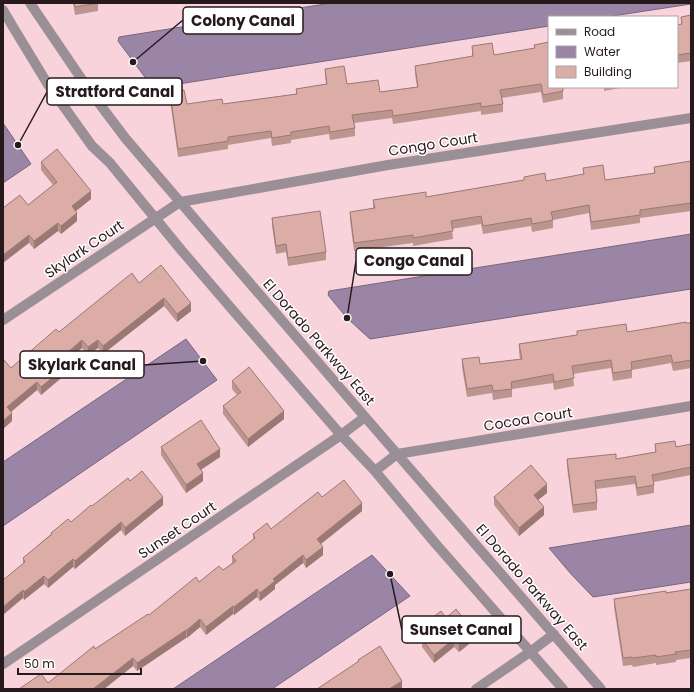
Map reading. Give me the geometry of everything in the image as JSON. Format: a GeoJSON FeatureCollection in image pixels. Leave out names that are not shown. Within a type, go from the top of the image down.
{"type":"FeatureCollection","features":[{"type":"Feature","properties":{"kind":"street","name":"El Dorado Parkway East"},"geometry":{"type":"LineString","coordinates":[[30,3],[89,90],[126,139],[365,418],[601,689]]}},
{"type":"Feature","properties":{"kind":"street"},"geometry":{"type":"LineString","coordinates":[[3,10],[47,83],[92,146],[110,163],[182,252],[341,436],[375,471],[440,549],[564,689]]}},
{"type":"Feature","properties":{"kind":"street","name":"Congo Court"},"geometry":{"type":"LineString","coordinates":[[180,202],[388,165],[691,118]]}},
{"type":"Feature","properties":{"kind":"street","name":"Skylark Court"},"geometry":{"type":"LineString","coordinates":[[3,320],[180,202]]}},
{"type":"Feature","properties":{"kind":"street","name":"Cocoa Court"},"geometry":{"type":"LineString","coordinates":[[375,471],[397,454],[691,406]]}},
{"type":"Feature","properties":{"kind":"street","name":"Sunset Court"},"geometry":{"type":"LineString","coordinates":[[3,664],[341,436],[365,418]]}},
{"type":"Feature","properties":{"kind":"street"},"geometry":{"type":"LineString","coordinates":[[476,689],[554,634]]}},
{"type":"Feature","properties":{"kind":"water"},"geometry":{"type":"Polygon","coordinates":[[[331,3],[691,3],[613,16],[548,16],[548,26],[153,88],[118,41],[119,37],[331,3]]]}},
{"type":"Feature","properties":{"kind":"water"},"geometry":{"type":"Polygon","coordinates":[[[3,123],[31,164],[3,183],[3,123]]]}},
{"type":"Feature","properties":{"kind":"water"},"geometry":{"type":"Polygon","coordinates":[[[691,234],[691,289],[370,339],[347,318],[328,295],[329,291],[691,234]]]}},
{"type":"Feature","properties":{"kind":"water"},"geometry":{"type":"Polygon","coordinates":[[[186,339],[217,380],[3,526],[3,462],[186,339]]]}},
{"type":"Feature","properties":{"kind":"water"},"geometry":{"type":"Polygon","coordinates":[[[691,525],[691,582],[593,597],[549,548],[691,525]]]}},
{"type":"Feature","properties":{"kind":"water"},"geometry":{"type":"Polygon","coordinates":[[[372,555],[410,596],[272,689],[173,689],[372,555]]]}},
{"type":"Feature","properties":{"kind":"building"},"geometry":{"type":"Polygon","coordinates":[[[74,3],[98,3],[75,7],[74,3]]]}},
{"type":"Feature","properties":{"kind":"building"},"geometry":{"type":"Polygon","coordinates":[[[691,15],[691,53],[678,55],[678,25],[682,24],[681,17],[691,15]]]}},
{"type":"Feature","properties":{"kind":"building"},"geometry":{"type":"Polygon","coordinates":[[[548,42],[548,88],[563,88],[563,91],[543,95],[541,84],[500,90],[503,104],[481,107],[481,103],[393,116],[392,110],[352,115],[355,128],[330,132],[329,126],[291,132],[291,135],[272,138],[271,131],[228,137],[228,141],[178,149],[170,93],[184,90],[187,104],[222,99],[223,104],[297,94],[296,89],[327,84],[325,69],[344,66],[347,84],[378,80],[380,92],[418,87],[415,66],[473,56],[472,46],[492,43],[494,55],[535,48],[534,45],[548,42]]]}},
{"type":"Feature","properties":{"kind":"building"},"geometry":{"type":"Polygon","coordinates":[[[57,149],[91,191],[72,206],[77,213],[61,226],[58,223],[34,241],[29,235],[3,255],[3,208],[20,195],[28,205],[57,182],[41,162],[57,149]]]}},
{"type":"Feature","properties":{"kind":"building"},"geometry":{"type":"Polygon","coordinates":[[[691,161],[691,203],[640,210],[640,215],[591,222],[589,205],[551,212],[553,220],[532,224],[531,218],[483,226],[481,216],[451,221],[453,231],[413,238],[413,235],[354,243],[350,212],[375,208],[373,200],[426,192],[426,197],[524,180],[524,177],[545,173],[546,181],[584,174],[583,168],[603,165],[605,180],[655,173],[654,167],[691,161]]]}},
{"type":"Feature","properties":{"kind":"building"},"geometry":{"type":"Polygon","coordinates":[[[320,211],[326,252],[288,258],[286,244],[276,246],[272,218],[320,211]]]}},
{"type":"Feature","properties":{"kind":"building"},"geometry":{"type":"Polygon","coordinates":[[[161,265],[191,303],[177,314],[164,298],[103,346],[98,340],[88,347],[82,340],[54,364],[60,371],[41,387],[37,382],[7,407],[12,413],[3,421],[3,359],[11,368],[56,329],[59,332],[132,273],[139,283],[161,265]]]}},
{"type":"Feature","properties":{"kind":"building"},"geometry":{"type":"Polygon","coordinates":[[[686,322],[691,323],[691,360],[673,363],[671,355],[631,362],[632,370],[613,373],[611,360],[572,366],[574,378],[554,382],[553,374],[511,382],[512,389],[493,391],[492,385],[467,389],[462,359],[479,357],[480,364],[522,359],[519,344],[577,335],[577,331],[626,324],[627,332],[686,322]]]}},
{"type":"Feature","properties":{"kind":"building"},"geometry":{"type":"Polygon","coordinates":[[[249,367],[284,411],[248,439],[223,406],[241,392],[232,381],[249,367]]]}},
{"type":"Feature","properties":{"kind":"building"},"geometry":{"type":"Polygon","coordinates":[[[201,420],[220,449],[197,464],[203,473],[186,485],[161,447],[201,420]]]}},
{"type":"Feature","properties":{"kind":"building"},"geometry":{"type":"Polygon","coordinates":[[[675,441],[676,447],[691,444],[691,467],[652,475],[654,485],[637,488],[635,476],[595,481],[597,502],[573,505],[567,459],[616,454],[616,459],[656,452],[655,444],[675,441]]]}},
{"type":"Feature","properties":{"kind":"building"},"geometry":{"type":"Polygon","coordinates":[[[531,465],[547,484],[534,495],[544,507],[519,528],[494,497],[531,465]]]}},
{"type":"Feature","properties":{"kind":"building"},"geometry":{"type":"Polygon","coordinates":[[[142,471],[163,497],[125,528],[121,522],[75,561],[73,559],[48,580],[44,576],[24,592],[23,590],[3,607],[3,580],[25,562],[23,558],[68,519],[71,522],[91,505],[92,506],[128,478],[130,481],[142,471]]]}},
{"type":"Feature","properties":{"kind":"building"},"geometry":{"type":"Polygon","coordinates":[[[344,480],[362,503],[317,539],[323,547],[306,560],[303,555],[273,579],[275,581],[260,593],[257,589],[206,627],[200,619],[187,630],[137,663],[133,658],[93,689],[19,689],[41,674],[48,683],[94,646],[95,649],[148,614],[149,615],[196,577],[199,582],[219,566],[223,570],[236,561],[232,556],[255,538],[253,534],[267,523],[271,529],[318,492],[322,497],[344,480]]]}},
{"type":"Feature","properties":{"kind":"building"},"geometry":{"type":"Polygon","coordinates":[[[691,589],[691,650],[656,657],[656,655],[623,658],[614,599],[666,591],[666,593],[691,589]]]}},
{"type":"Feature","properties":{"kind":"building"},"geometry":{"type":"Polygon","coordinates":[[[456,609],[474,632],[459,644],[454,639],[434,655],[422,639],[432,631],[426,623],[441,611],[446,618],[456,609]]]}},
{"type":"Feature","properties":{"kind":"building"},"geometry":{"type":"Polygon","coordinates":[[[380,646],[402,681],[389,689],[317,689],[359,661],[358,660],[380,646]]]}},
{"type":"Feature","properties":{"kind":"place","name":"Colony Canal"},"geometry":{"type":"Point","coordinates":[133,62]}},
{"type":"Feature","properties":{"kind":"place","name":"Stratford Canal"},"geometry":{"type":"Point","coordinates":[18,145]}},
{"type":"Feature","properties":{"kind":"place","name":"Congo Canal"},"geometry":{"type":"Point","coordinates":[347,318]}},
{"type":"Feature","properties":{"kind":"place","name":"Skylark Canal"},"geometry":{"type":"Point","coordinates":[203,361]}},
{"type":"Feature","properties":{"kind":"place","name":"Sunset Canal"},"geometry":{"type":"Point","coordinates":[390,574]}}]}
